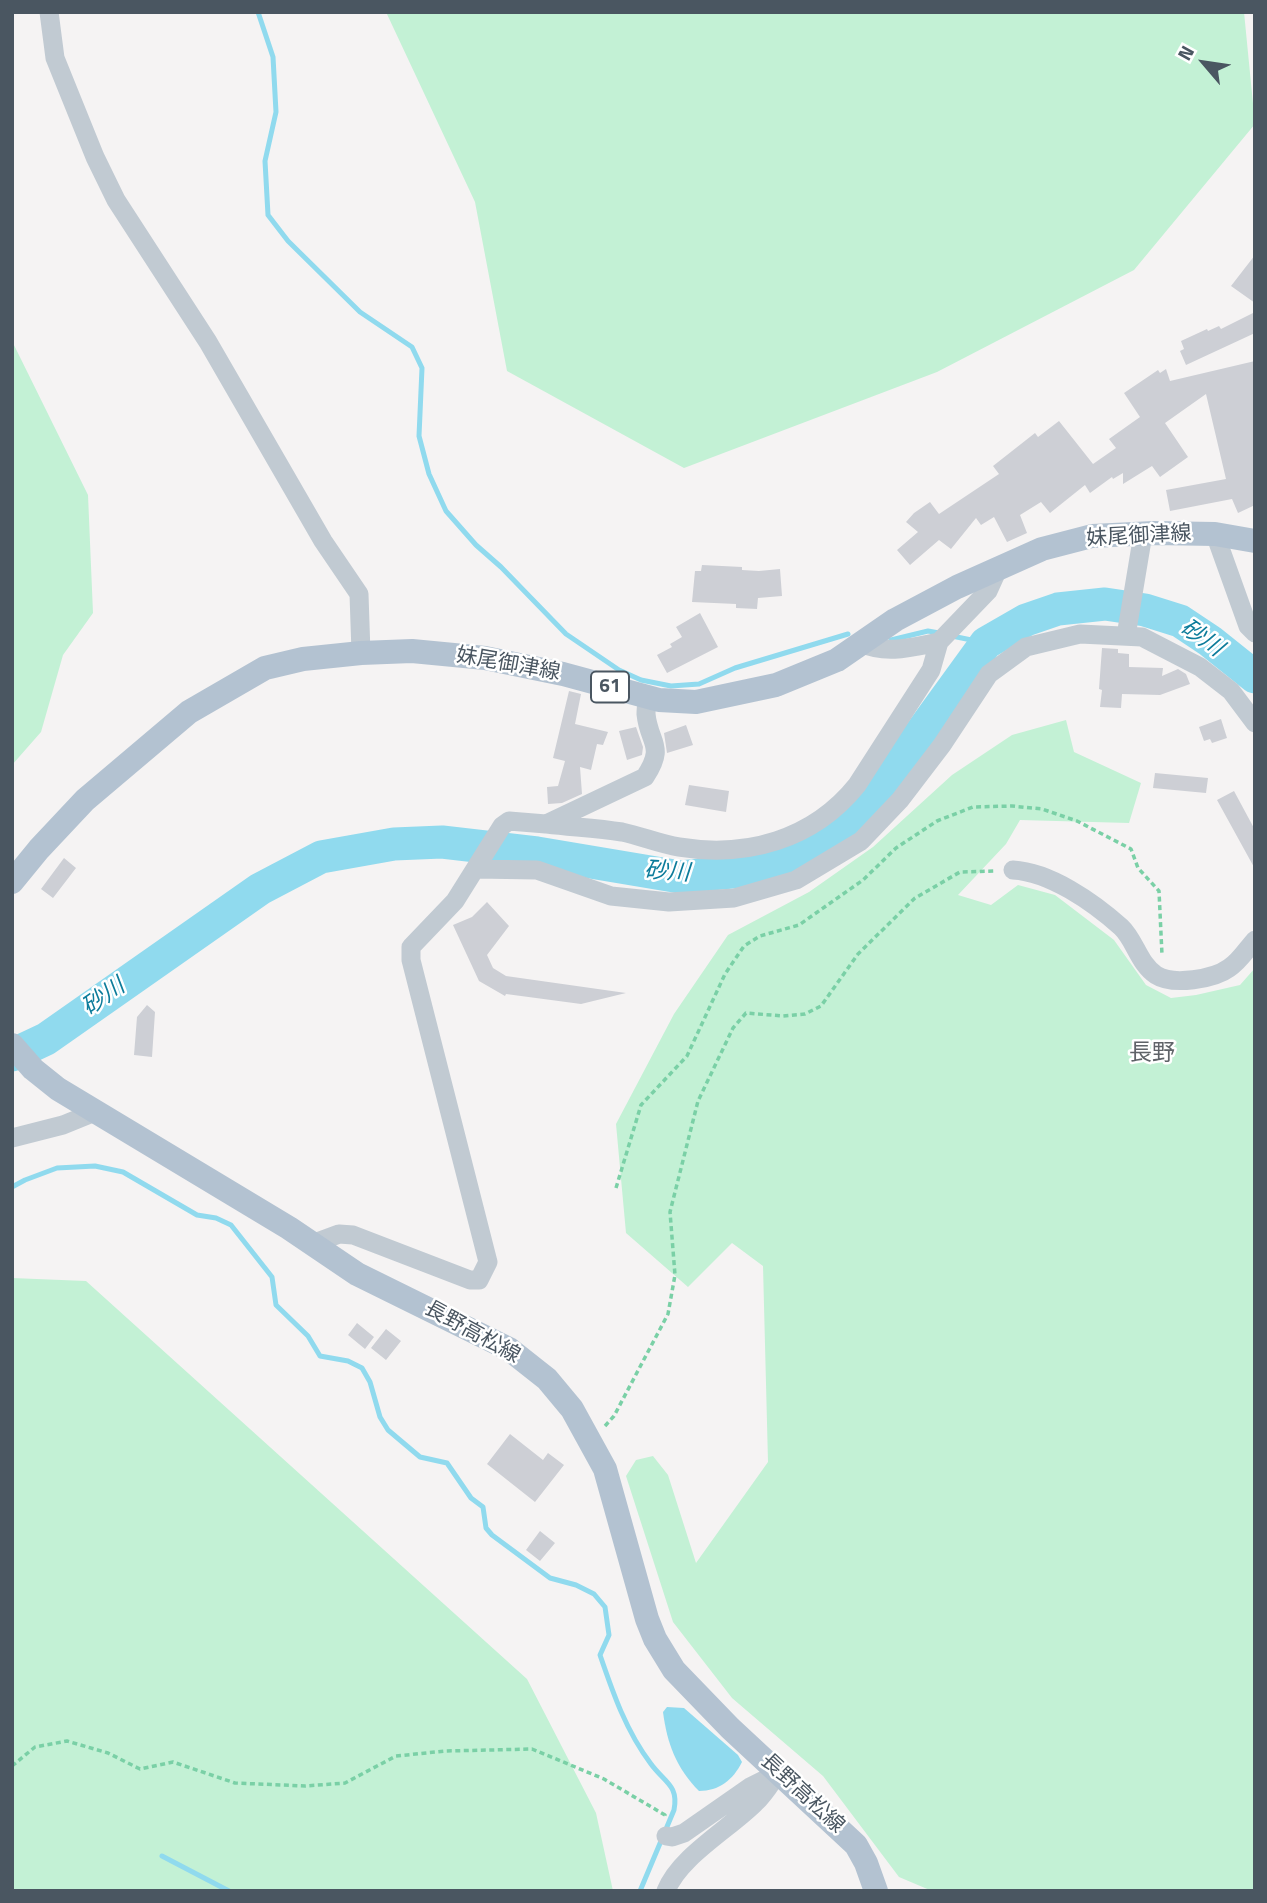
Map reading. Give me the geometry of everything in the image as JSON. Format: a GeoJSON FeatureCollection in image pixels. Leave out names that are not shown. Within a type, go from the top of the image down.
{"type":"FeatureCollection","features":[{"type":"Feature","properties":{"kind":"main road","name":"妹尾御津線"},"geometry":{"type":"LineString","coordinates":[[12,882],[38,849],[85,800],[189,712],[265,668],[303,659],[412,651],[485,658],[564,674],[659,700],[696,702],[776,685],[837,660],[895,620],[957,587],[1042,550],[1092,536],[1215,534],[1255,541]]}},
{"type":"Feature","properties":{"kind":"main road","name":"長野高松線"},"geometry":{"type":"LineString","coordinates":[[12,1045],[33,1069],[58,1089],[312,1244],[356,1274],[509,1349],[547,1379],[572,1409],[605,1468],[635,1581],[655,1639],[674,1670],[730,1728],[856,1845],[880,1888]]}},
{"type":"Feature","properties":{"kind":"street"},"geometry":{"type":"LineString","coordinates":[[49,12],[55,58],[95,157],[116,200],[208,342],[323,541],[359,594],[361,653]]}},
{"type":"Feature","properties":{"kind":"street"},"geometry":{"type":"LineString","coordinates":[[1126,636],[1143,534]]}},
{"type":"Feature","properties":{"kind":"street"},"geometry":{"type":"LineString","coordinates":[[1215,534],[1248,626],[1255,634]]}},
{"type":"Feature","properties":{"kind":"street"},"geometry":{"type":"LineString","coordinates":[[312,1244],[339,1234],[354,1235],[470,1280],[479,1280],[485,1271],[488,1262],[411,960],[411,947],[455,901],[502,826],[509,821],[621,832],[677,847],[717,852],[751,849],[779,841],[819,820],[843,802],[857,785],[931,670],[939,642],[988,591],[998,569]]}},
{"type":"Feature","properties":{"kind":"street"},"geometry":{"type":"LineString","coordinates":[[476,869],[537,870],[611,896],[669,902],[734,898],[796,880],[860,841],[900,800],[942,745],[989,674],[1026,647],[1080,634],[1142,637],[1200,667],[1231,691],[1255,723]]}},
{"type":"Feature","properties":{"kind":"street"},"geometry":{"type":"LineString","coordinates":[[861,643],[871,648],[901,650],[939,642]]}},
{"type":"Feature","properties":{"kind":"street"},"geometry":{"type":"LineString","coordinates":[[546,824],[645,777],[656,754],[655,740],[646,715],[647,697]]}},
{"type":"Feature","properties":{"kind":"street"},"geometry":{"type":"LineString","coordinates":[[1013,870],[1031,871],[1066,887],[1123,929],[1142,960],[1157,976],[1178,980],[1202,979],[1229,969],[1255,940]]}},
{"type":"Feature","properties":{"kind":"street"},"geometry":{"type":"LineString","coordinates":[[12,1138],[63,1125],[95,1112]]}},
{"type":"Feature","properties":{"kind":"street"},"geometry":{"type":"LineString","coordinates":[[663,1830],[672,1837],[684,1833],[750,1787],[778,1773]]}},
{"type":"Feature","properties":{"kind":"street"},"geometry":{"type":"LineString","coordinates":[[666,1891],[670,1879],[712,1838],[756,1803],[778,1773]]}},
{"type":"Feature","properties":{"kind":"path"},"geometry":{"type":"LineString","coordinates":[[615,1188],[641,1105],[687,1056],[725,974],[744,946],[760,936],[799,925],[863,880],[896,848],[937,821],[973,807],[1012,806],[1042,809],[1077,821],[1131,849],[1138,868],[1159,891],[1162,958],[1178,980]]}},
{"type":"Feature","properties":{"kind":"path"},"geometry":{"type":"LineString","coordinates":[[592,1441],[614,1416],[668,1314],[675,1275],[670,1212],[698,1101],[733,1028],[746,1013],[783,1016],[805,1014],[821,1006],[858,954],[915,898],[960,872],[1013,870]]}},
{"type":"Feature","properties":{"kind":"path"},"geometry":{"type":"LineString","coordinates":[[12,1766],[35,1747],[67,1741],[108,1753],[140,1769],[173,1762],[236,1783],[305,1786],[345,1783],[396,1756],[446,1751],[532,1749],[604,1779],[665,1815],[663,1830]]}},
{"type":"Feature","properties":{"kind":"green space"},"geometry":{"type":"Polygon","coordinates":[[[386,12],[1244,12],[1255,124],[1134,270],[937,372],[684,468],[507,371],[475,202],[386,12]]]}},
{"type":"Feature","properties":{"kind":"green space"},"geometry":{"type":"Polygon","coordinates":[[[12,341],[88,495],[93,613],[63,655],[41,732],[12,765],[12,341]]]}},
{"type":"Feature","properties":{"kind":"green space"},"geometry":{"type":"Polygon","coordinates":[[[1066,720],[1074,752],[1141,783],[1129,823],[1020,820],[1006,844],[958,895],[991,905],[1018,885],[1055,895],[1114,940],[1146,985],[1171,998],[1240,985],[1255,968],[1255,1891],[932,1891],[899,1877],[823,1776],[732,1698],[673,1622],[626,1476],[636,1460],[653,1456],[668,1475],[696,1563],[768,1462],[763,1266],[732,1243],[688,1287],[626,1233],[616,1124],[674,1014],[728,935],[809,892],[873,847],[952,775],[1012,735],[1066,720]]]}},
{"type":"Feature","properties":{"kind":"green space"},"geometry":{"type":"Polygon","coordinates":[[[12,1278],[86,1281],[527,1679],[596,1813],[613,1891],[12,1891],[12,1278]]]}},
{"type":"Feature","properties":{"kind":"water"},"geometry":{"type":"Polygon","coordinates":[[[667,1707],[684,1708],[738,1755],[742,1762],[725,1783],[713,1789],[699,1791],[684,1773],[667,1734],[663,1712],[667,1707]]]}},
{"type":"Feature","properties":{"kind":"building"},"geometry":{"type":"Polygon","coordinates":[[[1255,255],[1255,303],[1231,286],[1255,255]]]}},
{"type":"Feature","properties":{"kind":"building"},"geometry":{"type":"Polygon","coordinates":[[[1255,312],[1255,333],[1186,365],[1180,351],[1184,349],[1181,341],[1207,329],[1208,331],[1219,326],[1221,329],[1255,312]]]}},
{"type":"Feature","properties":{"kind":"building"},"geometry":{"type":"Polygon","coordinates":[[[1255,361],[1255,505],[1238,513],[1232,499],[1170,511],[1166,490],[1226,479],[1206,394],[1165,423],[1188,457],[1160,477],[1152,466],[1123,484],[1123,473],[1113,479],[1112,477],[1090,493],[1085,485],[1050,513],[1041,502],[1020,515],[1027,533],[1007,542],[994,517],[981,525],[976,518],[951,549],[939,540],[910,565],[897,550],[918,532],[906,522],[914,513],[930,502],[939,514],[999,474],[993,466],[1035,433],[1038,437],[1059,421],[1093,464],[1116,448],[1109,439],[1140,417],[1124,393],[1158,370],[1160,373],[1166,369],[1170,381],[1255,361]]]}},
{"type":"Feature","properties":{"kind":"building"},"geometry":{"type":"Polygon","coordinates":[[[702,565],[742,567],[742,570],[759,571],[780,569],[782,596],[758,598],[757,609],[736,608],[736,604],[692,602],[695,571],[701,571],[702,565]]]}},
{"type":"Feature","properties":{"kind":"building"},"geometry":{"type":"Polygon","coordinates":[[[700,613],[718,647],[667,673],[657,655],[672,647],[670,644],[682,637],[676,627],[700,613]]]}},
{"type":"Feature","properties":{"kind":"building"},"geometry":{"type":"Polygon","coordinates":[[[1102,648],[1118,649],[1118,653],[1129,654],[1129,667],[1163,668],[1162,676],[1178,669],[1186,674],[1190,684],[1160,695],[1122,694],[1121,708],[1100,707],[1102,648]]]}},
{"type":"Feature","properties":{"kind":"building"},"geometry":{"type":"Polygon","coordinates":[[[569,691],[581,694],[575,724],[608,732],[603,745],[597,744],[591,770],[580,767],[582,794],[562,803],[548,804],[547,787],[558,786],[565,761],[553,758],[569,691]]]}},
{"type":"Feature","properties":{"kind":"building"},"geometry":{"type":"Polygon","coordinates":[[[1221,719],[1227,738],[1212,743],[1210,739],[1204,741],[1199,727],[1221,719]]]}},
{"type":"Feature","properties":{"kind":"building"},"geometry":{"type":"Polygon","coordinates":[[[686,725],[693,745],[667,753],[664,733],[686,725]]]}},
{"type":"Feature","properties":{"kind":"building"},"geometry":{"type":"Polygon","coordinates":[[[636,727],[643,747],[642,755],[627,760],[619,731],[636,727]]]}},
{"type":"Feature","properties":{"kind":"building"},"geometry":{"type":"Polygon","coordinates":[[[1155,773],[1208,778],[1206,793],[1153,788],[1155,773]]]}},
{"type":"Feature","properties":{"kind":"building"},"geometry":{"type":"Polygon","coordinates":[[[689,785],[729,791],[726,812],[685,805],[689,785]]]}},
{"type":"Feature","properties":{"kind":"building"},"geometry":{"type":"Polygon","coordinates":[[[1234,791],[1255,830],[1255,869],[1217,800],[1234,791]]]}},
{"type":"Feature","properties":{"kind":"building"},"geometry":{"type":"Polygon","coordinates":[[[64,858],[76,868],[53,898],[41,889],[64,858]]]}},
{"type":"Feature","properties":{"kind":"building"},"geometry":{"type":"Polygon","coordinates":[[[487,902],[509,926],[487,955],[493,968],[506,976],[626,993],[581,1004],[505,996],[479,981],[453,925],[472,917],[487,902]]]}},
{"type":"Feature","properties":{"kind":"building"},"geometry":{"type":"Polygon","coordinates":[[[147,1005],[155,1012],[152,1057],[134,1055],[137,1017],[147,1005]]]}},
{"type":"Feature","properties":{"kind":"building"},"geometry":{"type":"Polygon","coordinates":[[[357,1323],[374,1337],[365,1349],[348,1335],[357,1323]]]}},
{"type":"Feature","properties":{"kind":"building"},"geometry":{"type":"Polygon","coordinates":[[[386,1329],[401,1341],[386,1360],[371,1348],[386,1329]]]}},
{"type":"Feature","properties":{"kind":"building"},"geometry":{"type":"Polygon","coordinates":[[[510,1434],[543,1460],[548,1453],[564,1465],[535,1502],[487,1464],[510,1434]]]}},
{"type":"Feature","properties":{"kind":"building"},"geometry":{"type":"Polygon","coordinates":[[[540,1531],[555,1543],[540,1561],[526,1550],[540,1531]]]}},
{"type":"Feature","properties":{"kind":"waterway"},"geometry":{"type":"LineString","coordinates":[[258,12],[273,57],[276,112],[265,161],[268,215],[288,241],[360,312],[412,347],[422,368],[419,436],[429,474],[446,511],[476,545],[566,634],[619,670],[641,680],[671,686],[699,684],[735,668],[848,634]]}},
{"type":"Feature","properties":{"kind":"waterway","name":"砂川"},"geometry":{"type":"LineString","coordinates":[[12,1055],[46,1039],[260,889],[321,857],[394,844],[442,842],[537,853],[680,877],[753,870],[805,850],[855,816],[904,756],[986,643],[1026,620],[1058,609],[1105,604],[1145,610],[1180,621],[1255,677]]}},
{"type":"Feature","properties":{"kind":"waterway"},"geometry":{"type":"LineString","coordinates":[[891,640],[928,631],[939,633]]}},
{"type":"Feature","properties":{"kind":"waterway"},"geometry":{"type":"LineString","coordinates":[[952,636],[986,643]]}},
{"type":"Feature","properties":{"kind":"waterway"},"geometry":{"type":"LineString","coordinates":[[12,1187],[57,1168],[95,1166],[123,1172],[197,1215],[216,1218],[231,1225],[272,1277],[276,1305],[308,1336],[320,1356],[348,1361],[362,1368],[370,1382],[380,1417],[388,1430],[420,1457],[447,1463],[471,1498],[483,1507],[486,1528],[492,1535],[550,1578],[576,1585],[594,1594],[605,1607],[609,1635],[600,1655],[615,1697],[642,1751],[669,1784],[674,1795],[674,1810],[640,1891]]}},
{"type":"Feature","properties":{"kind":"waterway"},"geometry":{"type":"LineString","coordinates":[[162,1856],[229,1891]]}},
{"type":"Feature","properties":{"kind":"district","name":"長野"},"geometry":{"type":"Point","coordinates":[1152,1054]}}]}
